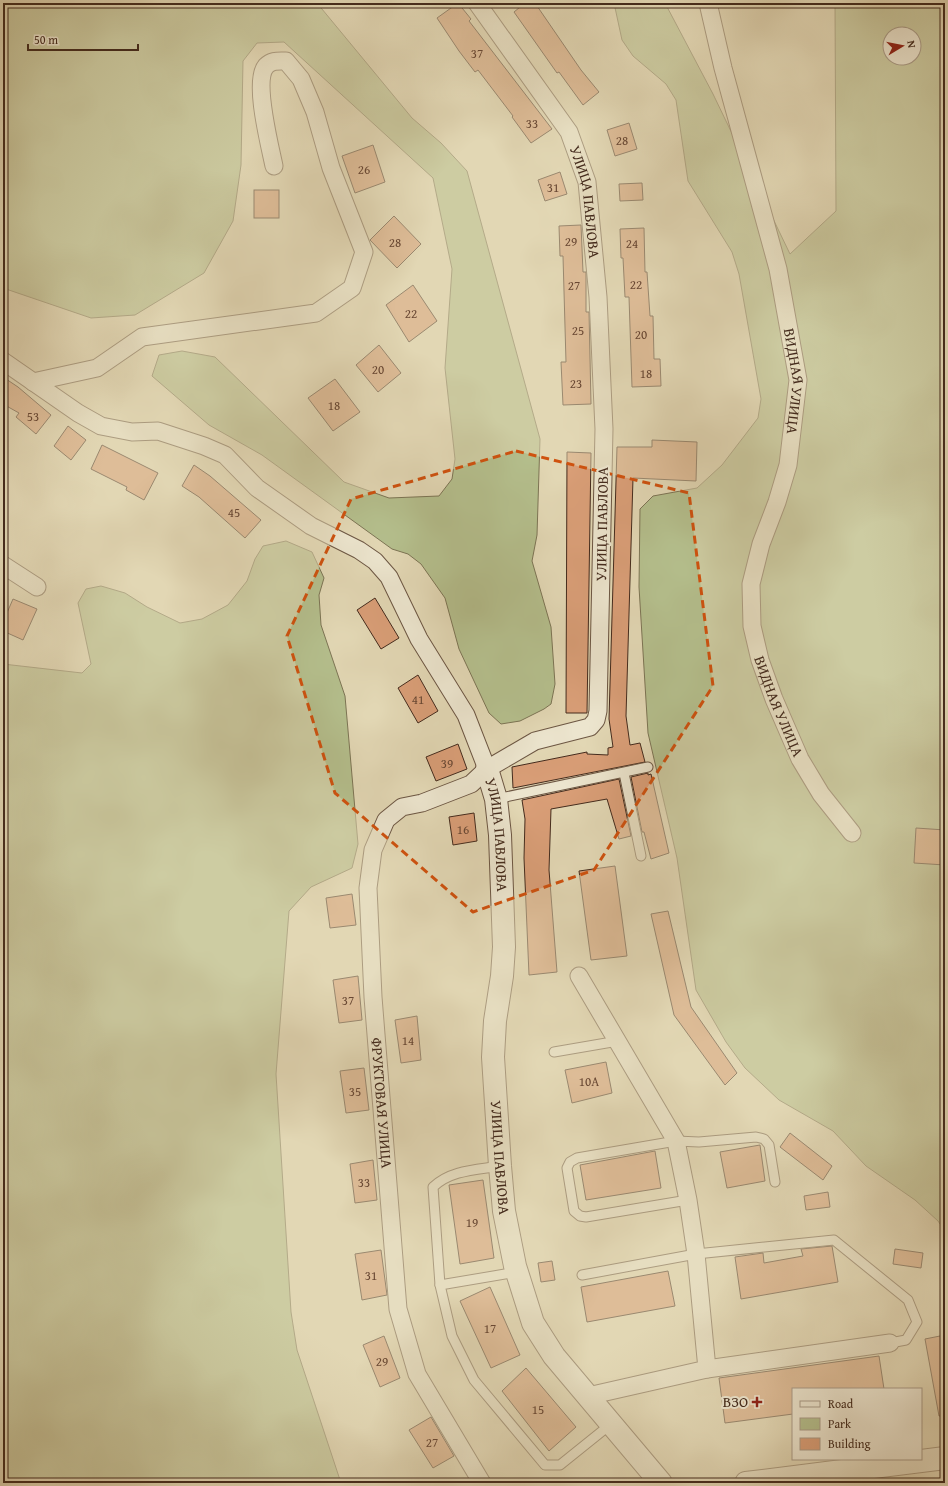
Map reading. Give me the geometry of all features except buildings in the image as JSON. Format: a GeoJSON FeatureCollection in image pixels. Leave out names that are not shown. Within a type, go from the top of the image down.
{"type":"FeatureCollection","features":[{"type":"Feature","properties":{"kind":"street","name":"УЛИЦА ПАВЛОВА"},"geometry":{"type":"LineString","coordinates":[[477,3],[569,132],[587,182],[598,297],[604,430],[599,691],[596,720],[590,727],[535,741],[487,769],[496,799],[500,835],[504,947],[502,976],[494,1021],[493,1057],[504,1211],[517,1272],[534,1323],[554,1356],[661,1483]]}},
{"type":"Feature","properties":{"kind":"street","name":"ВИДНАЯ УЛИЦА"},"geometry":{"type":"LineString","coordinates":[[708,3],[723,68],[778,269],[798,380],[788,465],[777,502],[760,544],[751,584],[752,626],[760,660],[771,692],[800,759],[821,794],[852,833]]}},
{"type":"Feature","properties":{"kind":"street"},"geometry":{"type":"LineString","coordinates":[[33,382],[97,368],[142,337],[316,313],[352,288],[364,252],[331,168],[315,112],[301,79],[286,62],[273,61],[266,66],[261,76],[261,100],[274,166]]}},
{"type":"Feature","properties":{"kind":"street"},"geometry":{"type":"LineString","coordinates":[[3,361],[78,413],[101,426],[132,432],[158,431],[204,446],[225,455],[257,488],[311,526],[359,550],[375,561],[389,577],[419,639],[466,715],[487,769]]}},
{"type":"Feature","properties":{"kind":"street"},"geometry":{"type":"LineString","coordinates":[[3,565],[37,587]]}},
{"type":"Feature","properties":{"kind":"street","name":"ФРУКТОВАЯ УЛИЦА"},"geometry":{"type":"LineString","coordinates":[[482,1483],[417,1374],[398,1309],[373,997],[368,888],[373,850],[386,820],[402,807],[422,803],[471,784],[487,769]]}},
{"type":"Feature","properties":{"kind":"street"},"geometry":{"type":"LineString","coordinates":[[579,976],[676,1141],[688,1200],[696,1254],[708,1369]]}},
{"type":"Feature","properties":{"kind":"street"},"geometry":{"type":"LineString","coordinates":[[588,1396],[708,1369],[890,1343]]}},
{"type":"Feature","properties":{"kind":"street"},"geometry":{"type":"LineString","coordinates":[[746,1483],[945,1458]]}},
{"type":"Feature","properties":{"kind":"lane"},"geometry":{"type":"LineString","coordinates":[[496,799],[648,767]]}},
{"type":"Feature","properties":{"kind":"lane"},"geometry":{"type":"LineString","coordinates":[[624,773],[641,856]]}},
{"type":"Feature","properties":{"kind":"lane"},"geometry":{"type":"LineString","coordinates":[[554,1052],[618,1041]]}},
{"type":"Feature","properties":{"kind":"lane"},"geometry":{"type":"LineString","coordinates":[[688,1200],[586,1217],[580,1216],[574,1211],[567,1168],[570,1162],[577,1158],[676,1141],[699,1142],[756,1137],[764,1139],[769,1144],[775,1182]]}},
{"type":"Feature","properties":{"kind":"lane"},"geometry":{"type":"LineString","coordinates":[[500,1166],[451,1174],[442,1179],[433,1187],[440,1285],[452,1336],[474,1380],[545,1465],[560,1465],[611,1424]]}},
{"type":"Feature","properties":{"kind":"lane"},"geometry":{"type":"LineString","coordinates":[[582,1275],[696,1254],[834,1240],[908,1300],[917,1322],[906,1340],[890,1343]]}},
{"type":"Feature","properties":{"kind":"lane"},"geometry":{"type":"LineString","coordinates":[[440,1285],[517,1272]]}},
{"type":"Feature","properties":{"kind":"highlighted area"},"geometry":{"type":"Polygon","coordinates":[[[516,451],[689,493],[713,686],[594,870],[473,912],[335,793],[287,636],[351,499],[516,451]]]}},
{"type":"Feature","properties":{"kind":"green space"},"geometry":{"type":"Polygon","coordinates":[[[3,3],[317,3],[412,118],[441,143],[467,171],[540,439],[537,535],[532,561],[551,627],[555,684],[551,704],[520,721],[501,724],[489,713],[459,649],[445,598],[421,564],[408,554],[392,549],[262,455],[209,425],[152,376],[159,355],[182,351],[215,357],[344,482],[389,498],[439,496],[452,479],[455,459],[445,368],[452,269],[433,178],[284,42],[257,43],[243,61],[241,165],[233,221],[204,273],[135,315],[91,318],[3,288],[3,3]]]}},
{"type":"Feature","properties":{"kind":"green space"},"geometry":{"type":"Polygon","coordinates":[[[614,3],[665,3],[713,94],[790,254],[836,211],[835,3],[945,3],[945,1231],[938,1221],[915,1200],[866,1166],[833,1131],[779,1100],[745,1068],[726,1042],[696,990],[677,858],[648,733],[639,587],[640,509],[653,496],[697,488],[722,465],[758,418],[761,399],[739,274],[732,252],[688,181],[676,100],[666,84],[633,56],[622,40],[614,3]]]}},
{"type":"Feature","properties":{"kind":"green space"},"geometry":{"type":"Polygon","coordinates":[[[286,541],[312,552],[324,578],[319,595],[321,625],[345,696],[358,844],[352,868],[311,887],[289,911],[276,1074],[291,1312],[297,1350],[341,1483],[3,1483],[3,664],[82,673],[91,664],[78,603],[86,589],[101,586],[125,593],[147,607],[180,623],[202,619],[228,605],[247,581],[255,559],[263,546],[286,541]]]}},
{"type":"Feature","properties":{"kind":"place","name":"ВЗО"},"geometry":{"type":"Point","coordinates":[757,1402]}}]}
